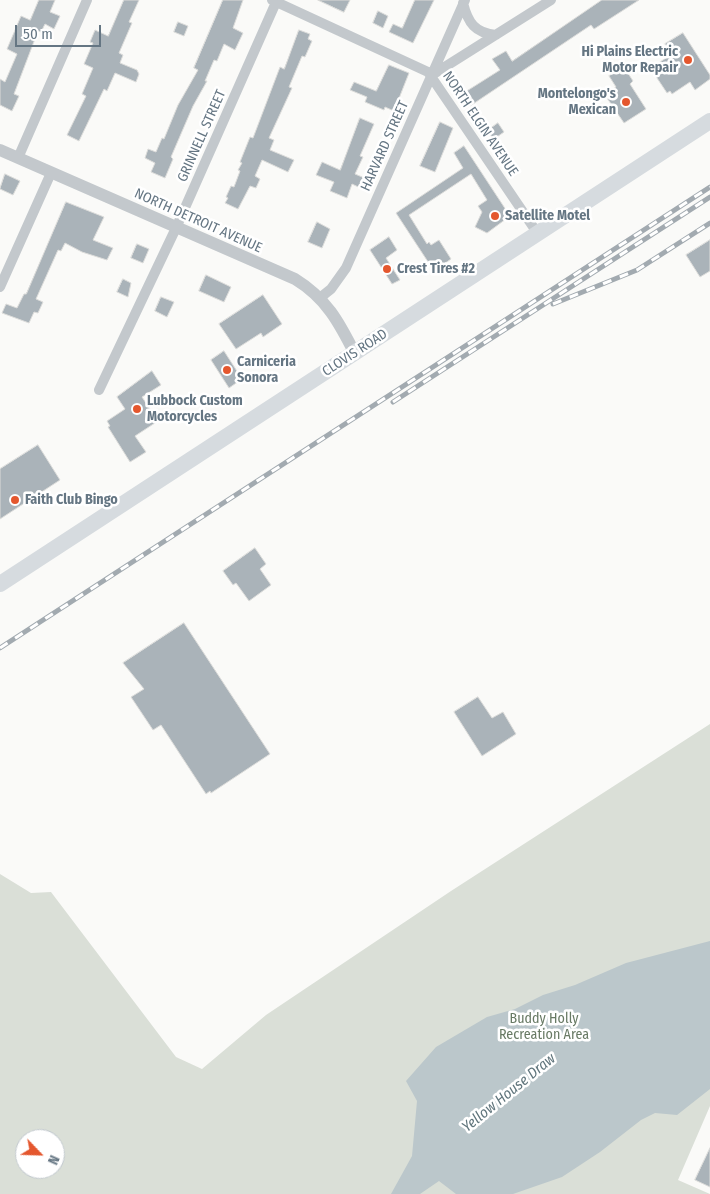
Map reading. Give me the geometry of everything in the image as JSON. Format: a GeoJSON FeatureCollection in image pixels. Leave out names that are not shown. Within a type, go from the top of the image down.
{"type":"FeatureCollection","features":[{"type":"Feature","properties":{"kind":"highway","name":"CLOVIS ROAD"},"geometry":{"type":"LineString","coordinates":[[0,584],[710,122]]}},
{"type":"Feature","properties":{"kind":"street"},"geometry":{"type":"LineString","coordinates":[[18,158],[88,0]]}},
{"type":"Feature","properties":{"kind":"street"},"geometry":{"type":"LineString","coordinates":[[431,76],[551,0]]}},
{"type":"Feature","properties":{"kind":"street","name":"NORTH ELGIN AVENUE"},"geometry":{"type":"LineString","coordinates":[[275,1],[428,72],[538,234]]}},
{"type":"Feature","properties":{"kind":"street","name":"GRINNELL STREET"},"geometry":{"type":"LineString","coordinates":[[99,390],[176,228],[275,1]]}},
{"type":"Feature","properties":{"kind":"street"},"geometry":{"type":"LineString","coordinates":[[464,2],[470,25],[482,32],[496,35]]}},
{"type":"Feature","properties":{"kind":"street","name":"HARVARD STREET"},"geometry":{"type":"LineString","coordinates":[[321,297],[331,289],[346,268],[464,2]]}},
{"type":"Feature","properties":{"kind":"street","name":"NORTH DETROIT AVENUE"},"geometry":{"type":"LineString","coordinates":[[0,150],[295,279],[321,297],[332,311],[354,354]]}},
{"type":"Feature","properties":{"kind":"street"},"geometry":{"type":"LineString","coordinates":[[0,287],[51,173]]}},
{"type":"Feature","properties":{"kind":"green space","name":"Buddy Holly Recreation Area"},"geometry":{"type":"Polygon","coordinates":[[[710,724],[710,1106],[678,1180],[710,1194],[0,1194],[0,874],[31,893],[51,892],[176,1057],[202,1069],[266,1015],[451,891],[710,724]]]}},
{"type":"Feature","properties":{"kind":"water","name":"Yellow House Draw"},"geometry":{"type":"Polygon","coordinates":[[[710,941],[710,1089],[677,1115],[655,1113],[641,1120],[600,1152],[562,1177],[513,1194],[456,1194],[439,1181],[420,1194],[391,1194],[412,1156],[417,1101],[406,1081],[436,1047],[487,1017],[515,1009],[543,995],[575,985],[626,963],[710,941]]]}},
{"type":"Feature","properties":{"kind":"building"},"geometry":{"type":"Polygon","coordinates":[[[39,0],[55,0],[50,12],[60,16],[54,29],[45,24],[41,32],[38,31],[14,94],[19,96],[12,111],[0,105],[0,79],[5,82],[17,54],[7,49],[21,16],[30,20],[39,0]]]}},
{"type":"Feature","properties":{"kind":"building"},"geometry":{"type":"Polygon","coordinates":[[[124,0],[139,0],[129,22],[132,23],[119,53],[123,55],[120,63],[137,70],[139,74],[136,82],[115,73],[107,91],[104,89],[79,141],[67,135],[86,96],[82,94],[93,68],[84,64],[93,43],[90,42],[95,30],[108,36],[124,0]]]}},
{"type":"Feature","properties":{"kind":"building"},"geometry":{"type":"Polygon","coordinates":[[[223,0],[243,0],[233,28],[243,33],[235,50],[224,44],[217,61],[214,60],[205,81],[207,81],[193,106],[171,157],[173,159],[165,178],[151,172],[155,163],[145,158],[148,149],[156,152],[162,138],[164,139],[178,105],[198,70],[194,68],[223,0]]]}},
{"type":"Feature","properties":{"kind":"building"},"geometry":{"type":"Polygon","coordinates":[[[318,0],[350,0],[344,12],[318,0]]]}},
{"type":"Feature","properties":{"kind":"building"},"geometry":{"type":"Polygon","coordinates":[[[415,0],[434,0],[413,43],[389,32],[393,24],[402,28],[415,0]]]}},
{"type":"Feature","properties":{"kind":"building"},"geometry":{"type":"Polygon","coordinates":[[[602,0],[639,0],[594,29],[591,25],[470,106],[462,94],[500,70],[492,59],[506,51],[512,61],[602,0]]]}},
{"type":"Feature","properties":{"kind":"building"},"geometry":{"type":"Polygon","coordinates":[[[378,11],[388,16],[383,28],[373,23],[378,11]]]}},
{"type":"Feature","properties":{"kind":"building"},"geometry":{"type":"Polygon","coordinates":[[[178,22],[188,26],[184,36],[174,32],[178,22]]]}},
{"type":"Feature","properties":{"kind":"building"},"geometry":{"type":"Polygon","coordinates":[[[299,30],[310,34],[308,39],[312,41],[305,57],[302,56],[289,87],[292,88],[269,138],[274,140],[270,150],[294,160],[288,172],[262,160],[255,176],[260,179],[256,188],[250,186],[238,209],[225,203],[228,198],[226,197],[231,186],[234,187],[240,171],[238,170],[242,163],[240,162],[250,137],[253,138],[280,67],[284,69],[299,30]]]}},
{"type":"Feature","properties":{"kind":"building"},"geometry":{"type":"Polygon","coordinates":[[[683,33],[710,75],[710,79],[695,90],[690,82],[672,94],[670,91],[667,93],[655,75],[659,73],[654,66],[672,54],[665,44],[683,33]]]}},
{"type":"Feature","properties":{"kind":"building"},"geometry":{"type":"Polygon","coordinates":[[[389,65],[409,73],[394,111],[385,107],[384,110],[365,102],[367,97],[350,90],[354,82],[376,91],[389,65]]]}},
{"type":"Feature","properties":{"kind":"building","name":"Montelongo's Mexican"},"geometry":{"type":"Polygon","coordinates":[[[624,67],[633,81],[630,84],[646,109],[624,123],[605,95],[616,87],[609,76],[624,67]]]}},
{"type":"Feature","properties":{"kind":"building"},"geometry":{"type":"Polygon","coordinates":[[[360,118],[374,124],[360,156],[363,157],[355,174],[374,182],[369,192],[352,184],[347,198],[330,191],[334,182],[316,175],[322,162],[340,170],[360,118]]]}},
{"type":"Feature","properties":{"kind":"building"},"geometry":{"type":"Polygon","coordinates":[[[440,122],[453,128],[435,172],[420,166],[440,122]]]}},
{"type":"Feature","properties":{"kind":"building"},"geometry":{"type":"Polygon","coordinates":[[[498,123],[504,132],[494,139],[487,131],[498,123]]]}},
{"type":"Feature","properties":{"kind":"building","name":"Satellite Motel"},"geometry":{"type":"Polygon","coordinates":[[[464,146],[510,216],[487,233],[475,227],[482,212],[478,206],[487,200],[471,174],[409,215],[427,244],[429,242],[431,245],[439,240],[451,259],[434,271],[396,213],[463,168],[454,153],[464,146]]]}},
{"type":"Feature","properties":{"kind":"building"},"geometry":{"type":"Polygon","coordinates":[[[5,174],[20,181],[13,195],[0,189],[5,174]]]}},
{"type":"Feature","properties":{"kind":"building"},"geometry":{"type":"Polygon","coordinates":[[[66,202],[104,217],[93,240],[113,248],[107,260],[82,252],[65,243],[61,251],[58,250],[36,299],[43,302],[38,313],[34,312],[29,323],[2,313],[6,304],[17,308],[24,294],[26,294],[66,202]]]}},
{"type":"Feature","properties":{"kind":"building"},"geometry":{"type":"Polygon","coordinates":[[[317,222],[330,229],[322,248],[308,242],[317,222]]]}},
{"type":"Feature","properties":{"kind":"building","name":"Crest Tires #2"},"geometry":{"type":"Polygon","coordinates":[[[389,237],[397,250],[386,258],[400,280],[392,284],[370,250],[389,237]]]}},
{"type":"Feature","properties":{"kind":"building"},"geometry":{"type":"Polygon","coordinates":[[[710,240],[710,271],[700,277],[686,255],[710,240]]]}},
{"type":"Feature","properties":{"kind":"building"},"geometry":{"type":"Polygon","coordinates":[[[137,244],[149,249],[143,263],[131,258],[137,244]]]}},
{"type":"Feature","properties":{"kind":"building"},"geometry":{"type":"Polygon","coordinates":[[[206,275],[231,287],[224,302],[199,291],[206,275]]]}},
{"type":"Feature","properties":{"kind":"building"},"geometry":{"type":"Polygon","coordinates":[[[123,279],[131,283],[128,297],[117,292],[123,279]]]}},
{"type":"Feature","properties":{"kind":"building"},"geometry":{"type":"Polygon","coordinates":[[[263,295],[282,324],[263,337],[261,333],[236,349],[219,324],[263,295]]]}},
{"type":"Feature","properties":{"kind":"building"},"geometry":{"type":"Polygon","coordinates":[[[161,297],[174,302],[167,317],[155,311],[161,297]]]}},
{"type":"Feature","properties":{"kind":"building","name":"Carniceria Sonora"},"geometry":{"type":"Polygon","coordinates":[[[224,351],[242,379],[229,388],[211,360],[224,351]]]}},
{"type":"Feature","properties":{"kind":"building"},"geometry":{"type":"Polygon","coordinates":[[[152,371],[161,385],[142,397],[158,421],[135,436],[146,452],[130,462],[108,427],[110,426],[107,421],[125,409],[117,397],[152,371]]]}},
{"type":"Feature","properties":{"kind":"building","name":"Faith Club Bingo"},"geometry":{"type":"Polygon","coordinates":[[[38,445],[60,480],[0,519],[0,469],[38,445]]]}},
{"type":"Feature","properties":{"kind":"building"},"geometry":{"type":"Polygon","coordinates":[[[255,548],[266,564],[260,569],[271,585],[249,601],[236,583],[233,585],[223,571],[255,548]]]}},
{"type":"Feature","properties":{"kind":"building"},"geometry":{"type":"Polygon","coordinates":[[[184,623],[270,754],[211,793],[210,791],[206,794],[161,725],[153,730],[131,697],[144,689],[123,663],[184,623]]]}},
{"type":"Feature","properties":{"kind":"building"},"geometry":{"type":"Polygon","coordinates":[[[478,697],[492,718],[503,712],[516,734],[482,756],[454,712],[478,697]]]}},
{"type":"Feature","properties":{"kind":"building"},"geometry":{"type":"Polygon","coordinates":[[[710,1148],[710,1187],[695,1180],[710,1148]]]}},
{"type":"Feature","properties":{"kind":"railway"},"geometry":{"type":"LineString","coordinates":[[0,648],[710,187]]}},
{"type":"Feature","properties":{"kind":"railway"},"geometry":{"type":"LineString","coordinates":[[393,402],[710,197]]}},
{"type":"Feature","properties":{"kind":"railway"},"geometry":{"type":"LineString","coordinates":[[553,304],[637,270],[710,223]]}},
{"type":"Feature","properties":{"kind":"place","name":"Hi Plains Electric Motor Repair"},"geometry":{"type":"Point","coordinates":[688,60]}},
{"type":"Feature","properties":{"kind":"place","name":"Montelongo's Mexican"},"geometry":{"type":"Point","coordinates":[626,102]}},
{"type":"Feature","properties":{"kind":"place","name":"Satellite Motel"},"geometry":{"type":"Point","coordinates":[495,216]}},
{"type":"Feature","properties":{"kind":"place","name":"Crest Tires #2"},"geometry":{"type":"Point","coordinates":[387,269]}},
{"type":"Feature","properties":{"kind":"place","name":"Carniceria Sonora"},"geometry":{"type":"Point","coordinates":[227,370]}},
{"type":"Feature","properties":{"kind":"place","name":"Lubbock Custom Motorcycles"},"geometry":{"type":"Point","coordinates":[137,409]}},
{"type":"Feature","properties":{"kind":"place","name":"Faith Club Bingo"},"geometry":{"type":"Point","coordinates":[15,500]}}]}
